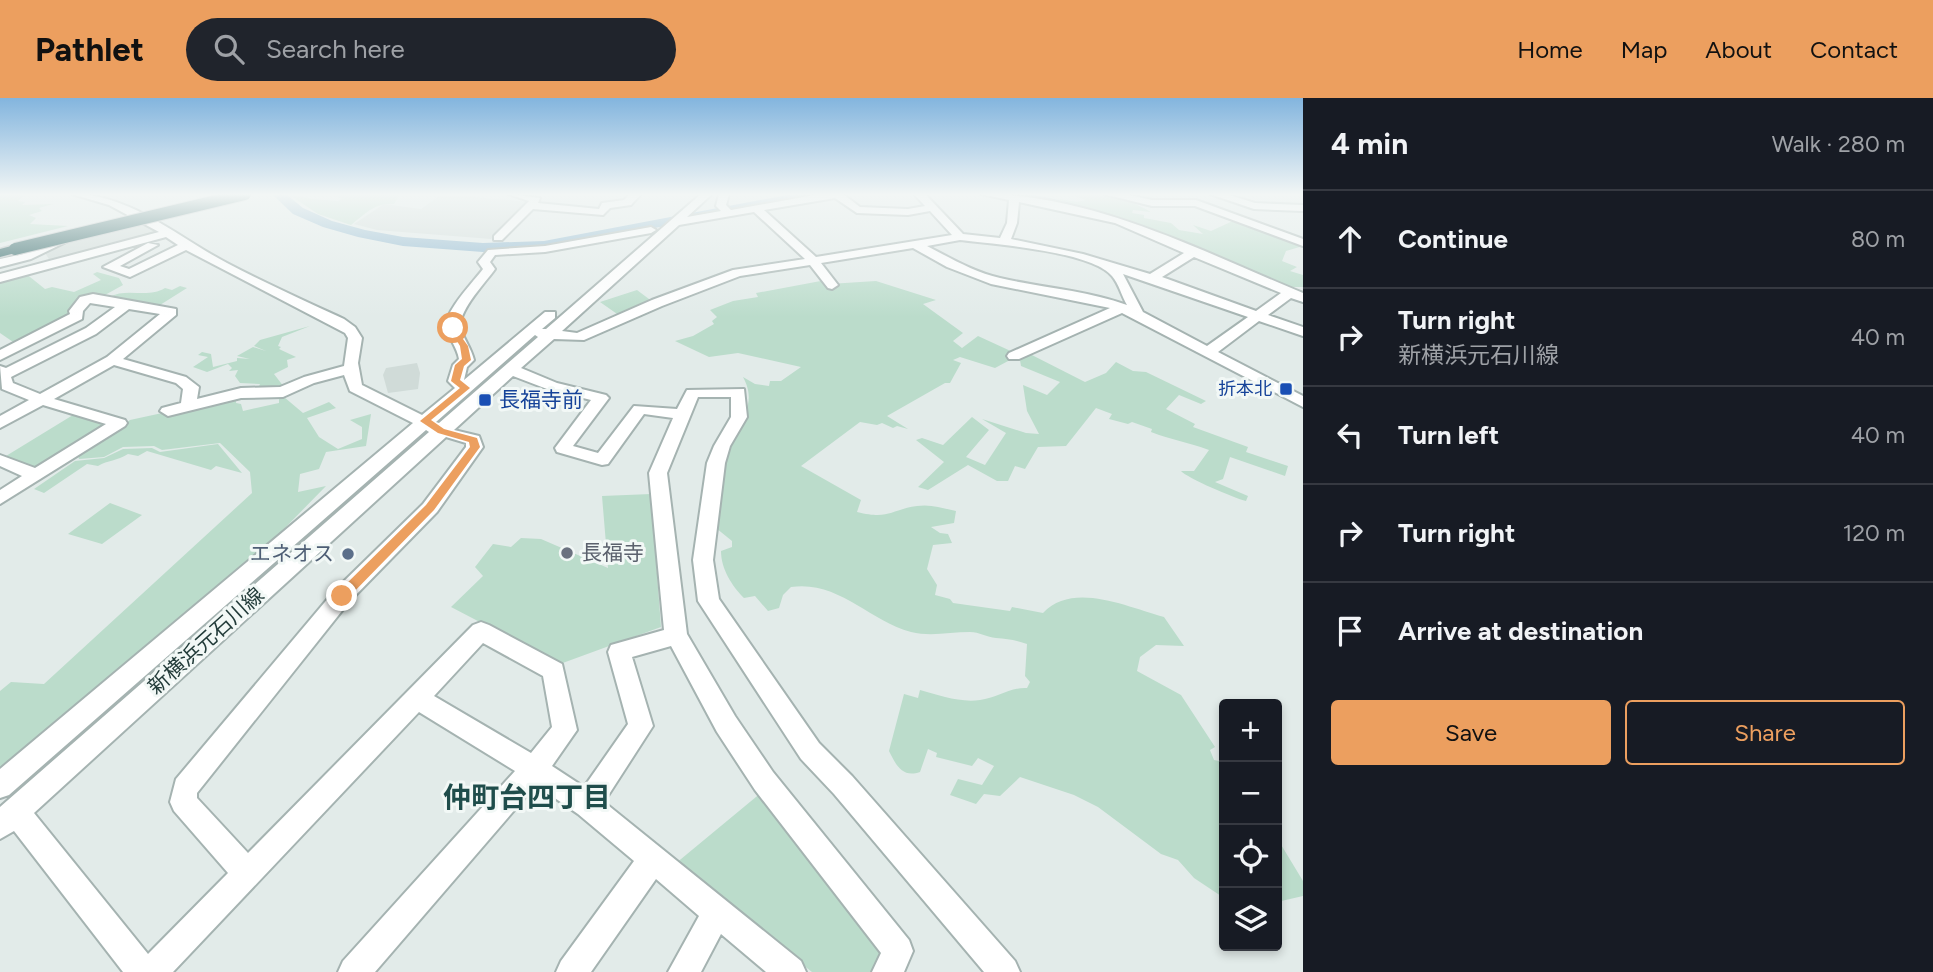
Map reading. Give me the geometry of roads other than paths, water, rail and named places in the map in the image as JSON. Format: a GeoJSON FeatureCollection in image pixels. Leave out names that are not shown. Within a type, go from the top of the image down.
{"type":"FeatureCollection","features":[{"type":"Feature","properties":{"kind":"highway"},"geometry":{"type":"LineString","coordinates":[[0,253],[8,246],[54,235]]}},
{"type":"Feature","properties":{"kind":"highway"},"geometry":{"type":"LineString","coordinates":[[8,246],[59,235]]}},
{"type":"Feature","properties":{"kind":"street"},"geometry":{"type":"LineString","coordinates":[[0,263],[27,257],[77,235]]}},
{"type":"Feature","properties":{"kind":"street"},"geometry":{"type":"LineString","coordinates":[[0,278],[76,256],[167,235]]}},
{"type":"Feature","properties":{"kind":"street"},"geometry":{"type":"LineString","coordinates":[[169,235],[109,267],[130,273],[186,246]]}},
{"type":"Feature","properties":{"kind":"street"},"geometry":{"type":"LineString","coordinates":[[171,235],[186,246],[350,330],[355,338],[350,369],[355,388],[433,426],[473,440],[475,447],[430,508],[342,596],[185,788],[183,802],[247,872]]}},
{"type":"Feature","properties":{"kind":"street"},"geometry":{"type":"LineString","coordinates":[[498,238],[502,235]]}},
{"type":"Feature","properties":{"kind":"street"},"geometry":{"type":"LineString","coordinates":[[467,360],[464,346],[453,328],[454,316],[489,269],[484,262],[492,252],[545,249],[605,235]]}},
{"type":"Feature","properties":{"kind":"street"},"geometry":{"type":"LineString","coordinates":[[614,235],[629,248]]}},
{"type":"Feature","properties":{"kind":"street","name":"新横浜元石川線"},"geometry":{"type":"LineString","coordinates":[[0,786],[433,426],[503,366],[532,331],[645,235]]}},
{"type":"Feature","properties":{"kind":"street","name":"新横浜元石川線"},"geometry":{"type":"LineString","coordinates":[[143,972],[5,817],[433,426],[466,388],[547,336],[662,235]]}},
{"type":"Feature","properties":{"kind":"street"},"geometry":{"type":"LineString","coordinates":[[785,235],[813,260],[832,285]]}},
{"type":"Feature","properties":{"kind":"street"},"geometry":{"type":"LineString","coordinates":[[1005,240],[1007,235]]}},
{"type":"Feature","properties":{"kind":"street"},"geometry":{"type":"LineString","coordinates":[[1152,235],[1303,298]]}},
{"type":"Feature","properties":{"kind":"street"},"geometry":{"type":"LineString","coordinates":[[1281,235],[1303,243]]}},
{"type":"Feature","properties":{"kind":"street"},"geometry":{"type":"LineString","coordinates":[[532,331],[547,336],[579,337],[714,280],[754,270],[960,237],[1005,240],[1079,256],[1152,278],[1303,332]]}},
{"type":"Feature","properties":{"kind":"street"},"geometry":{"type":"LineString","coordinates":[[913,243],[937,258],[995,281],[1103,301],[1138,314],[1156,327],[1303,401]]}},
{"type":"Feature","properties":{"kind":"street"},"geometry":{"type":"LineString","coordinates":[[1152,278],[1194,252]]}},
{"type":"Feature","properties":{"kind":"street"},"geometry":{"type":"LineString","coordinates":[[1104,265],[1116,274],[1138,314]]}},
{"type":"Feature","properties":{"kind":"street"},"geometry":{"type":"LineString","coordinates":[[1103,301],[1107,294],[1122,284]]}},
{"type":"Feature","properties":{"kind":"street"},"geometry":{"type":"LineString","coordinates":[[1208,352],[1289,293]]}},
{"type":"Feature","properties":{"kind":"street"},"geometry":{"type":"LineString","coordinates":[[0,356],[77,316],[76,311],[85,300],[93,298],[125,306],[134,305],[171,312],[112,360],[0,423]]}},
{"type":"Feature","properties":{"kind":"street"},"geometry":{"type":"LineString","coordinates":[[0,498],[124,421],[41,400],[7,386],[1,372],[91,331],[125,306]]}},
{"type":"Feature","properties":{"kind":"street"},"geometry":{"type":"LineString","coordinates":[[1014,356],[1119,309]]}},
{"type":"Feature","properties":{"kind":"street"},"geometry":{"type":"LineString","coordinates":[[466,388],[456,381],[460,365],[467,360],[484,359],[552,386],[601,398],[563,448],[602,460],[640,408],[683,415]]}},
{"type":"Feature","properties":{"kind":"street"},"geometry":{"type":"LineString","coordinates":[[112,360],[181,380],[191,387],[189,405]]}},
{"type":"Feature","properties":{"kind":"street"},"geometry":{"type":"LineString","coordinates":[[168,411],[252,391],[283,392],[309,380],[350,369]]}},
{"type":"Feature","properties":{"kind":"street"},"geometry":{"type":"LineString","coordinates":[[888,972],[898,951],[764,780],[726,724],[676,635],[658,473],[692,393],[739,392],[739,417],[722,446],[716,463],[703,560],[709,601],[810,751],[843,785],[948,911],[1004,972]]}},
{"type":"Feature","properties":{"kind":"street"},"geometry":{"type":"LineString","coordinates":[[0,460],[36,475]]}},
{"type":"Feature","properties":{"kind":"street"},"geometry":{"type":"LineString","coordinates":[[152,972],[481,631],[554,671],[565,730],[534,769],[354,972]]}},
{"type":"Feature","properties":{"kind":"street"},"geometry":{"type":"LineString","coordinates":[[587,805],[641,726],[619,652],[676,635]]}},
{"type":"Feature","properties":{"kind":"street"},"geometry":{"type":"LineString","coordinates":[[417,698],[534,769],[587,805],[790,972]]}},
{"type":"Feature","properties":{"kind":"street"},"geometry":{"type":"LineString","coordinates":[[572,972],[653,859]]}},
{"type":"Feature","properties":{"kind":"street"},"geometry":{"type":"LineString","coordinates":[[684,972],[717,912]]}},
{"type":"Feature","properties":{"kind":"waterway"},"geometry":{"type":"LineString","coordinates":[[367,235],[444,246],[483,247],[544,245],[598,235]]}},
{"type":"Feature","properties":{"kind":"place","name":"折本北"},"geometry":{"type":"Point","coordinates":[1286,389]}},
{"type":"Feature","properties":{"kind":"place","name":"長福寺前"},"geometry":{"type":"Point","coordinates":[485,400]}},
{"type":"Feature","properties":{"kind":"place","name":"長福寺"},"geometry":{"type":"Point","coordinates":[567,553]}},
{"type":"Feature","properties":{"kind":"place","name":"エネオス"},"geometry":{"type":"Point","coordinates":[348,554]}},
{"type":"Feature","properties":{"kind":"district","name":"仲町台四丁目"},"geometry":{"type":"Point","coordinates":[527,797]}}]}
